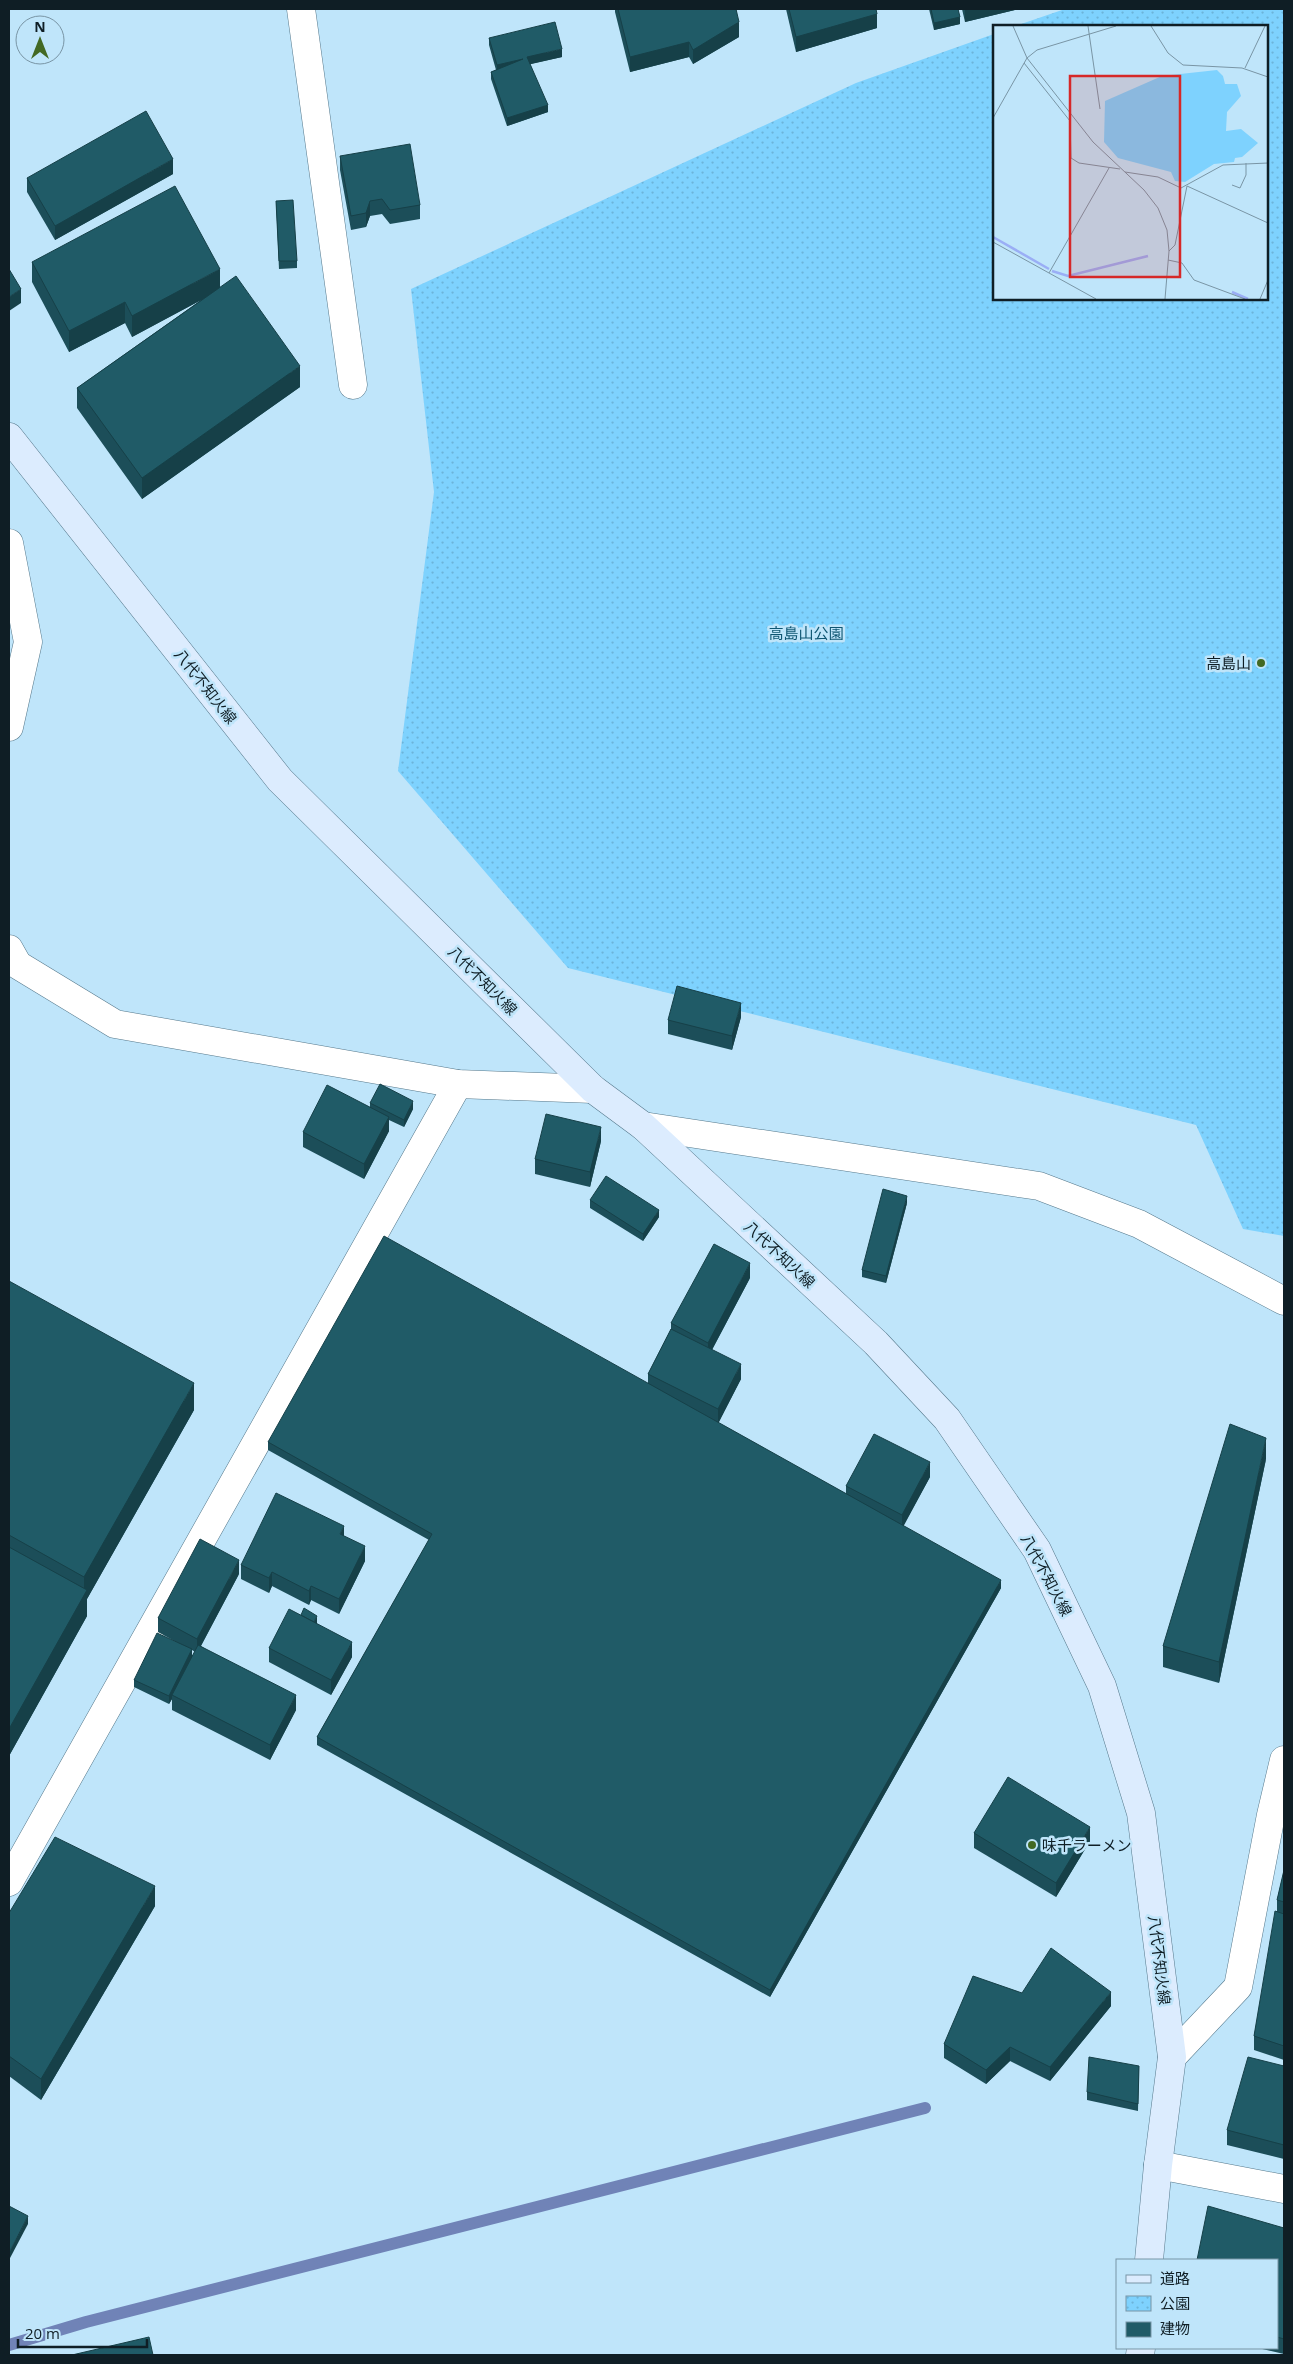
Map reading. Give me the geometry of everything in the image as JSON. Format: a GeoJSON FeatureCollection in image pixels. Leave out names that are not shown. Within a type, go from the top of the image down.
{"type":"FeatureCollection","features":[{"type":"Feature","properties":{"kind":"main road","name":"八代不知火線"},"geometry":{"type":"LineString","coordinates":[[9,436],[280,780],[594,1090],[643,1126],[876,1343],[941,1412],[1037,1550],[1102,1686],[1141,1813],[1172,2057],[1158,2165],[1149,2259]]}},
{"type":"Feature","properties":{"kind":"street"},"geometry":{"type":"LineString","coordinates":[[301,9],[353,385]]}},
{"type":"Feature","properties":{"kind":"street"},"geometry":{"type":"LineString","coordinates":[[9,542],[28,642],[9,727]]}},
{"type":"Feature","properties":{"kind":"street"},"geometry":{"type":"LineString","coordinates":[[9,949],[18,965],[115,1024],[458,1084],[594,1090]]}},
{"type":"Feature","properties":{"kind":"street"},"geometry":{"type":"LineString","coordinates":[[9,1882],[458,1084]]}},
{"type":"Feature","properties":{"kind":"street"},"geometry":{"type":"LineString","coordinates":[[643,1126],[1039,1186],[1140,1224],[1284,1301]]}},
{"type":"Feature","properties":{"kind":"street"},"geometry":{"type":"LineString","coordinates":[[1172,2057],[1238,1987],[1271,1815],[1284,1760]]}},
{"type":"Feature","properties":{"kind":"street"},"geometry":{"type":"LineString","coordinates":[[1158,2165],[1284,2189]]}},
{"type":"Feature","properties":{"kind":"green space","name":"高島山公園"},"geometry":{"type":"Polygon","coordinates":[[[1065,9],[1284,9],[1284,1236],[1243,1229],[1196,1125],[568,968],[398,771],[434,492],[411,289],[856,83],[993,34],[993,300],[1268,300],[1268,25],[1018,25],[1065,9]]]}},
{"type":"Feature","properties":{"kind":"building"},"geometry":{"type":"Polygon","coordinates":[[[618,9],[736,9],[739,22],[693,50],[689,42],[630,57],[618,9]]]}},
{"type":"Feature","properties":{"kind":"building"},"geometry":{"type":"Polygon","coordinates":[[[789,9],[876,9],[877,14],[796,37],[789,9]]]}},
{"type":"Feature","properties":{"kind":"building"},"geometry":{"type":"Polygon","coordinates":[[[931,9],[958,9],[960,17],[934,23],[931,9]]]}},
{"type":"Feature","properties":{"kind":"building"},"geometry":{"type":"Polygon","coordinates":[[[555,22],[562,49],[527,57],[548,105],[507,118],[491,72],[523,59],[497,65],[489,38],[555,22]]]}},
{"type":"Feature","properties":{"kind":"building"},"geometry":{"type":"Polygon","coordinates":[[[146,111],[173,159],[55,226],[27,178],[146,111]]]}},
{"type":"Feature","properties":{"kind":"building"},"geometry":{"type":"Polygon","coordinates":[[[410,144],[420,205],[390,210],[382,199],[370,201],[366,213],[351,216],[340,156],[410,144]]]}},
{"type":"Feature","properties":{"kind":"building"},"geometry":{"type":"Polygon","coordinates":[[[175,186],[220,269],[132,316],[125,302],[69,331],[32,262],[175,186]]]}},
{"type":"Feature","properties":{"kind":"building"},"geometry":{"type":"Polygon","coordinates":[[[293,200],[297,261],[279,261],[276,201],[293,200]]]}},
{"type":"Feature","properties":{"kind":"building"},"geometry":{"type":"Polygon","coordinates":[[[9,269],[21,289],[9,297],[9,269]]]}},
{"type":"Feature","properties":{"kind":"building"},"geometry":{"type":"Polygon","coordinates":[[[236,276],[300,366],[142,478],[77,388],[236,276]]]}},
{"type":"Feature","properties":{"kind":"building"},"geometry":{"type":"Polygon","coordinates":[[[677,986],[741,1003],[732,1036],[668,1020],[677,986]]]}},
{"type":"Feature","properties":{"kind":"building"},"geometry":{"type":"Polygon","coordinates":[[[380,1084],[413,1101],[404,1120],[370,1103],[380,1084]]]}},
{"type":"Feature","properties":{"kind":"building"},"geometry":{"type":"Polygon","coordinates":[[[327,1085],[389,1117],[364,1164],[303,1132],[327,1085]]]}},
{"type":"Feature","properties":{"kind":"building"},"geometry":{"type":"Polygon","coordinates":[[[546,1114],[601,1127],[590,1172],[535,1159],[546,1114]]]}},
{"type":"Feature","properties":{"kind":"building"},"geometry":{"type":"Polygon","coordinates":[[[606,1176],[659,1210],[643,1234],[590,1200],[606,1176]]]}},
{"type":"Feature","properties":{"kind":"building"},"geometry":{"type":"Polygon","coordinates":[[[883,1189],[907,1196],[886,1276],[862,1270],[883,1189]]]}},
{"type":"Feature","properties":{"kind":"building"},"geometry":{"type":"Polygon","coordinates":[[[384,1236],[1001,1580],[770,1990],[317,1737],[432,1534],[268,1442],[384,1236]]]}},
{"type":"Feature","properties":{"kind":"building"},"geometry":{"type":"Polygon","coordinates":[[[714,1244],[750,1263],[708,1343],[671,1323],[714,1244]]]}},
{"type":"Feature","properties":{"kind":"building"},"geometry":{"type":"Polygon","coordinates":[[[9,1281],[194,1383],[84,1577],[9,1535],[9,1281]]]}},
{"type":"Feature","properties":{"kind":"building"},"geometry":{"type":"Polygon","coordinates":[[[671,1329],[741,1364],[718,1409],[648,1374],[671,1329]]]}},
{"type":"Feature","properties":{"kind":"building"},"geometry":{"type":"Polygon","coordinates":[[[1230,1424],[1266,1438],[1219,1662],[1163,1646],[1230,1424]]]}},
{"type":"Feature","properties":{"kind":"building"},"geometry":{"type":"Polygon","coordinates":[[[874,1434],[930,1462],[902,1515],[846,1486],[874,1434]]]}},
{"type":"Feature","properties":{"kind":"building"},"geometry":{"type":"Polygon","coordinates":[[[276,1493],[344,1526],[340,1534],[365,1546],[339,1599],[311,1586],[309,1591],[272,1572],[269,1578],[241,1565],[276,1493]]]}},
{"type":"Feature","properties":{"kind":"building"},"geometry":{"type":"Polygon","coordinates":[[[200,1539],[239,1560],[197,1639],[158,1618],[200,1539]]]}},
{"type":"Feature","properties":{"kind":"building"},"geometry":{"type":"Polygon","coordinates":[[[9,1547],[87,1590],[9,1729],[9,1547]]]}},
{"type":"Feature","properties":{"kind":"building"},"geometry":{"type":"Polygon","coordinates":[[[304,1608],[317,1616],[314,1622],[301,1615],[304,1608]]]}},
{"type":"Feature","properties":{"kind":"building"},"geometry":{"type":"Polygon","coordinates":[[[289,1609],[352,1642],[331,1680],[269,1648],[289,1609]]]}},
{"type":"Feature","properties":{"kind":"building"},"geometry":{"type":"Polygon","coordinates":[[[157,1633],[192,1649],[169,1696],[134,1680],[157,1633]]]}},
{"type":"Feature","properties":{"kind":"building"},"geometry":{"type":"Polygon","coordinates":[[[198,1645],[296,1695],[270,1745],[172,1695],[198,1645]]]}},
{"type":"Feature","properties":{"kind":"building","name":"味千ラーメン"},"geometry":{"type":"Polygon","coordinates":[[[1008,1777],[1090,1827],[1056,1883],[974,1833],[1008,1777]]]}},
{"type":"Feature","properties":{"kind":"building"},"geometry":{"type":"Polygon","coordinates":[[[55,1837],[155,1886],[41,2079],[9,2056],[9,1913],[55,1837]]]}},
{"type":"Feature","properties":{"kind":"building"},"geometry":{"type":"Polygon","coordinates":[[[1284,1870],[1284,1902],[1277,1900],[1284,1870]]]}},
{"type":"Feature","properties":{"kind":"building"},"geometry":{"type":"Polygon","coordinates":[[[1275,1911],[1284,1914],[1284,2046],[1254,2036],[1275,1911]]]}},
{"type":"Feature","properties":{"kind":"building"},"geometry":{"type":"Polygon","coordinates":[[[1051,1948],[1111,1992],[1050,2067],[1010,2047],[986,2070],[944,2044],[973,1976],[1022,1993],[1051,1948]]]}},
{"type":"Feature","properties":{"kind":"building"},"geometry":{"type":"Polygon","coordinates":[[[1089,2057],[1139,2066],[1138,2104],[1087,2092],[1089,2057]]]}},
{"type":"Feature","properties":{"kind":"building"},"geometry":{"type":"Polygon","coordinates":[[[1248,2057],[1284,2066],[1284,2145],[1227,2130],[1248,2057]]]}},
{"type":"Feature","properties":{"kind":"building"},"geometry":{"type":"Polygon","coordinates":[[[9,2206],[28,2216],[9,2253],[9,2206]]]}},
{"type":"Feature","properties":{"kind":"building"},"geometry":{"type":"Polygon","coordinates":[[[1208,2206],[1284,2228],[1284,2339],[1278,2337],[1278,2259],[1197,2259],[1208,2206]]]}},
{"type":"Feature","properties":{"kind":"building"},"geometry":{"type":"Polygon","coordinates":[[[149,2337],[153,2355],[72,2355],[149,2337]]]}},
{"type":"Feature","properties":{"kind":"waterway"},"geometry":{"type":"LineString","coordinates":[[9,2345],[86,2322],[925,2108]]}},
{"type":"Feature","properties":{"kind":"place","name":"高島山"},"geometry":{"type":"Point","coordinates":[1261,663]}},
{"type":"Feature","properties":{"kind":"place","name":"味千ラーメン"},"geometry":{"type":"Point","coordinates":[1032,1845]}}]}
